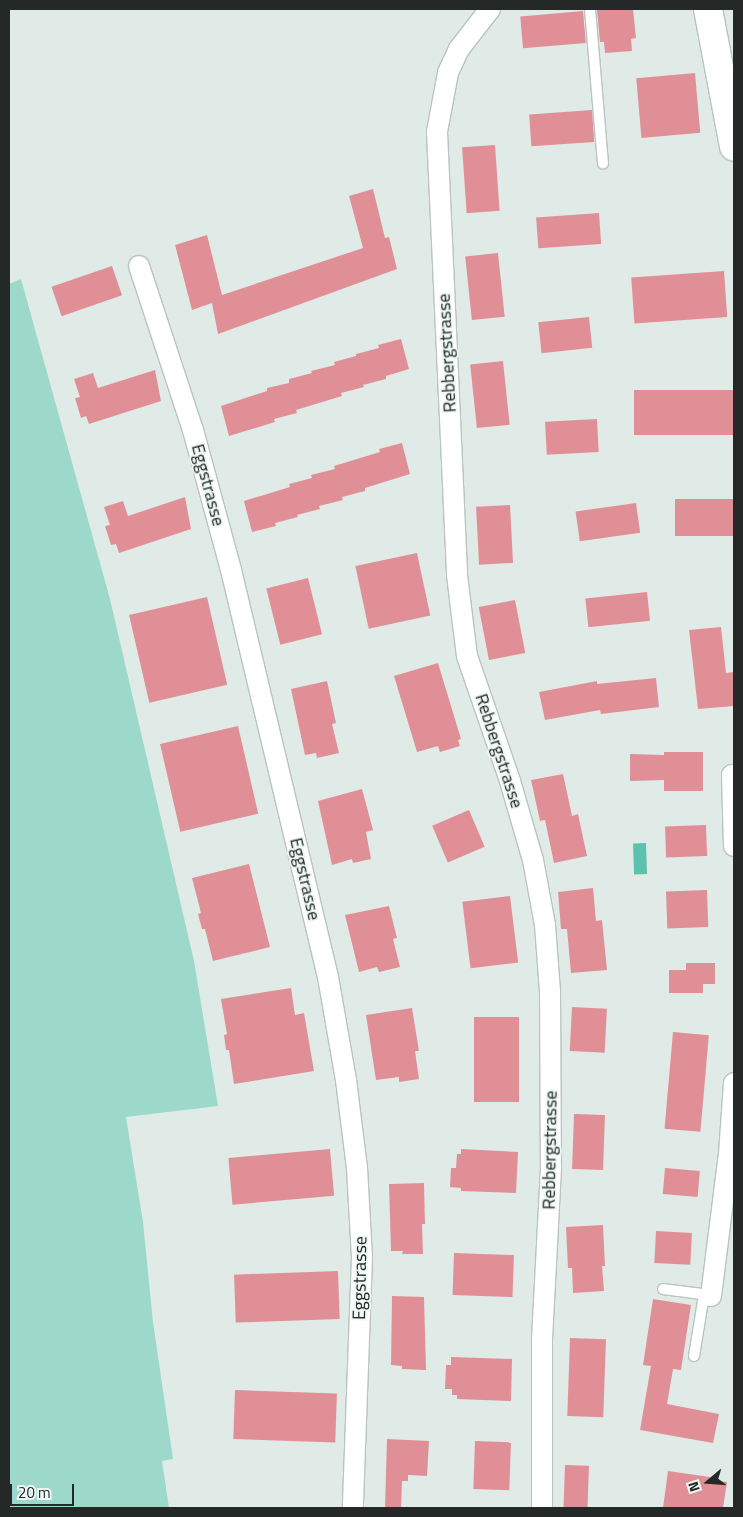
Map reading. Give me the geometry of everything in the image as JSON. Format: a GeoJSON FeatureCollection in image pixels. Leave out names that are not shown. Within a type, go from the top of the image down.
{"type":"FeatureCollection","features":[{"type":"Feature","properties":{"kind":"main road"},"geometry":{"type":"LineString","coordinates":[[708,9],[734,147]]}},
{"type":"Feature","properties":{"kind":"street","name":"Rebbergstrasse"},"geometry":{"type":"LineString","coordinates":[[490,9],[459,49],[448,74],[437,132],[457,575],[467,656],[510,781],[533,860],[545,925],[550,991],[551,1168],[542,1341],[542,1508]]}},
{"type":"Feature","properties":{"kind":"street","name":"Eggstrasse"},"geometry":{"type":"LineString","coordinates":[[140,266],[193,430],[231,570],[328,977],[340,1042],[357,1168],[362,1257],[353,1508]]}},
{"type":"Feature","properties":{"kind":"street"},"geometry":{"type":"LineString","coordinates":[[732,775],[734,846]]}},
{"type":"Feature","properties":{"kind":"street"},"geometry":{"type":"LineString","coordinates":[[707,1295],[732,1154],[734,1082]]}},
{"type":"Feature","properties":{"kind":"lane"},"geometry":{"type":"LineString","coordinates":[[590,9],[603,163]]}},
{"type":"Feature","properties":{"kind":"lane"},"geometry":{"type":"LineString","coordinates":[[663,1289],[707,1295],[694,1356]]}},
{"type":"Feature","properties":{"kind":"shaded area"},"geometry":{"type":"Polygon","coordinates":[[[21,279],[110,599],[194,961],[218,1106],[126,1117],[143,1222],[153,1322],[173,1459],[162,1461],[169,1508],[9,1508],[9,284],[21,279]]]}},
{"type":"Feature","properties":{"kind":"shaded area"},"geometry":{"type":"Polygon","coordinates":[[[633,843],[646,843],[647,874],[634,874],[633,843]]]}},
{"type":"Feature","properties":{"kind":"building"},"geometry":{"type":"Polygon","coordinates":[[[633,9],[636,38],[631,39],[632,51],[605,53],[604,42],[600,42],[597,10],[633,9]]]}},
{"type":"Feature","properties":{"kind":"building"},"geometry":{"type":"Polygon","coordinates":[[[583,11],[586,43],[523,48],[520,16],[583,11]]]}},
{"type":"Feature","properties":{"kind":"building"},"geometry":{"type":"Polygon","coordinates":[[[695,73],[700,133],[641,138],[636,78],[695,73]]]}},
{"type":"Feature","properties":{"kind":"building"},"geometry":{"type":"Polygon","coordinates":[[[592,110],[594,142],[531,146],[529,114],[592,110]]]}},
{"type":"Feature","properties":{"kind":"building"},"geometry":{"type":"Polygon","coordinates":[[[495,145],[500,211],[467,213],[462,147],[495,145]]]}},
{"type":"Feature","properties":{"kind":"building"},"geometry":{"type":"Polygon","coordinates":[[[373,189],[385,238],[389,237],[397,269],[218,334],[212,303],[192,310],[175,245],[207,235],[222,295],[363,248],[349,196],[373,189]]]}},
{"type":"Feature","properties":{"kind":"building"},"geometry":{"type":"Polygon","coordinates":[[[599,213],[601,244],[538,248],[536,217],[599,213]]]}},
{"type":"Feature","properties":{"kind":"building"},"geometry":{"type":"Polygon","coordinates":[[[498,253],[505,317],[472,320],[465,256],[498,253]]]}},
{"type":"Feature","properties":{"kind":"building"},"geometry":{"type":"Polygon","coordinates":[[[112,266],[122,295],[62,316],[51,287],[112,266]]]}},
{"type":"Feature","properties":{"kind":"building"},"geometry":{"type":"Polygon","coordinates":[[[724,271],[727,317],[634,323],[631,277],[724,271]]]}},
{"type":"Feature","properties":{"kind":"building"},"geometry":{"type":"Polygon","coordinates":[[[589,317],[592,348],[542,353],[538,322],[589,317]]]}},
{"type":"Feature","properties":{"kind":"building"},"geometry":{"type":"Polygon","coordinates":[[[401,339],[409,369],[386,376],[386,379],[363,385],[364,387],[341,393],[342,396],[296,410],[297,413],[274,419],[275,422],[229,436],[221,406],[267,391],[267,388],[289,383],[289,379],[335,365],[334,362],[379,348],[378,345],[401,339]]]}},
{"type":"Feature","properties":{"kind":"building"},"geometry":{"type":"Polygon","coordinates":[[[503,361],[510,425],[477,428],[470,364],[503,361]]]}},
{"type":"Feature","properties":{"kind":"building"},"geometry":{"type":"Polygon","coordinates":[[[155,370],[161,401],[89,424],[86,416],[81,418],[75,398],[80,397],[74,379],[93,373],[98,388],[155,370]]]}},
{"type":"Feature","properties":{"kind":"building"},"geometry":{"type":"Polygon","coordinates":[[[634,390],[734,390],[734,435],[634,435],[634,390]]]}},
{"type":"Feature","properties":{"kind":"building"},"geometry":{"type":"Polygon","coordinates":[[[597,419],[599,452],[547,455],[545,422],[597,419]]]}},
{"type":"Feature","properties":{"kind":"building"},"geometry":{"type":"Polygon","coordinates":[[[402,443],[410,474],[365,488],[365,491],[342,497],[343,500],[319,506],[320,509],[275,523],[276,526],[252,532],[244,501],[290,487],[289,484],[312,478],[311,475],[335,469],[334,466],[380,452],[379,449],[402,443]]]}},
{"type":"Feature","properties":{"kind":"building"},"geometry":{"type":"Polygon","coordinates":[[[185,497],[191,529],[119,553],[116,544],[111,545],[105,526],[110,525],[104,507],[123,501],[128,516],[185,497]]]}},
{"type":"Feature","properties":{"kind":"building"},"geometry":{"type":"Polygon","coordinates":[[[675,499],[734,499],[734,536],[675,536],[675,499]]]}},
{"type":"Feature","properties":{"kind":"building"},"geometry":{"type":"Polygon","coordinates":[[[636,503],[640,533],[580,541],[576,511],[636,503]]]}},
{"type":"Feature","properties":{"kind":"building"},"geometry":{"type":"Polygon","coordinates":[[[510,505],[513,563],[479,565],[476,507],[510,505]]]}},
{"type":"Feature","properties":{"kind":"building"},"geometry":{"type":"Polygon","coordinates":[[[417,553],[430,616],[369,629],[355,566],[417,553]]]}},
{"type":"Feature","properties":{"kind":"building"},"geometry":{"type":"Polygon","coordinates":[[[308,578],[322,634],[280,645],[266,588],[308,578]]]}},
{"type":"Feature","properties":{"kind":"building"},"geometry":{"type":"Polygon","coordinates":[[[647,592],[650,621],[588,627],[585,598],[647,592]]]}},
{"type":"Feature","properties":{"kind":"building"},"geometry":{"type":"Polygon","coordinates":[[[207,597],[227,685],[149,703],[129,615],[207,597]]]}},
{"type":"Feature","properties":{"kind":"building"},"geometry":{"type":"Polygon","coordinates":[[[515,600],[525,653],[489,660],[479,607],[515,600]]]}},
{"type":"Feature","properties":{"kind":"building"},"geometry":{"type":"Polygon","coordinates":[[[721,627],[726,673],[734,672],[734,706],[698,709],[689,630],[721,627]]]}},
{"type":"Feature","properties":{"kind":"building"},"geometry":{"type":"Polygon","coordinates":[[[438,663],[461,739],[458,740],[460,746],[440,752],[438,746],[417,752],[394,676],[438,663]]]}},
{"type":"Feature","properties":{"kind":"building"},"geometry":{"type":"Polygon","coordinates":[[[656,678],[659,707],[601,714],[600,710],[545,720],[539,692],[597,681],[597,684],[656,678]]]}},
{"type":"Feature","properties":{"kind":"building"},"geometry":{"type":"Polygon","coordinates":[[[327,681],[336,723],[332,724],[339,753],[317,758],[316,753],[305,755],[291,689],[327,681]]]}},
{"type":"Feature","properties":{"kind":"building"},"geometry":{"type":"Polygon","coordinates":[[[238,726],[258,814],[180,832],[160,744],[238,726]]]}},
{"type":"Feature","properties":{"kind":"building"},"geometry":{"type":"Polygon","coordinates":[[[664,752],[703,752],[703,791],[664,791],[664,780],[630,781],[630,754],[664,755],[664,752]]]}},
{"type":"Feature","properties":{"kind":"building"},"geometry":{"type":"Polygon","coordinates":[[[563,774],[572,816],[578,814],[587,856],[554,863],[545,820],[540,821],[531,780],[563,774]]]}},
{"type":"Feature","properties":{"kind":"building"},"geometry":{"type":"Polygon","coordinates":[[[362,789],[373,830],[366,832],[371,859],[353,863],[352,859],[332,865],[318,801],[362,789]]]}},
{"type":"Feature","properties":{"kind":"building"},"geometry":{"type":"Polygon","coordinates":[[[469,810],[485,847],[448,862],[432,826],[469,810]]]}},
{"type":"Feature","properties":{"kind":"building"},"geometry":{"type":"Polygon","coordinates":[[[706,825],[707,856],[666,857],[665,826],[706,825]]]}},
{"type":"Feature","properties":{"kind":"building"},"geometry":{"type":"Polygon","coordinates":[[[249,864],[270,947],[213,961],[205,929],[202,929],[198,914],[201,913],[192,878],[249,864]]]}},
{"type":"Feature","properties":{"kind":"building"},"geometry":{"type":"Polygon","coordinates":[[[593,888],[596,921],[602,920],[607,970],[571,973],[567,929],[561,929],[558,892],[593,888]]]}},
{"type":"Feature","properties":{"kind":"building"},"geometry":{"type":"Polygon","coordinates":[[[707,890],[708,927],[667,928],[666,891],[707,890]]]}},
{"type":"Feature","properties":{"kind":"building"},"geometry":{"type":"Polygon","coordinates":[[[510,896],[518,963],[471,968],[462,902],[510,896]]]}},
{"type":"Feature","properties":{"kind":"building"},"geometry":{"type":"Polygon","coordinates":[[[389,906],[397,938],[393,939],[400,967],[379,972],[377,967],[359,972],[345,915],[389,906]]]}},
{"type":"Feature","properties":{"kind":"building"},"geometry":{"type":"Polygon","coordinates":[[[686,963],[715,963],[715,984],[703,984],[703,993],[669,993],[669,970],[686,970],[686,963]]]}},
{"type":"Feature","properties":{"kind":"building"},"geometry":{"type":"Polygon","coordinates":[[[291,988],[295,1015],[304,1013],[314,1071],[234,1084],[229,1050],[226,1050],[224,1035],[227,1034],[221,999],[291,988]]]}},
{"type":"Feature","properties":{"kind":"building"},"geometry":{"type":"Polygon","coordinates":[[[572,1007],[607,1009],[605,1053],[570,1051],[572,1007]]]}},
{"type":"Feature","properties":{"kind":"building"},"geometry":{"type":"Polygon","coordinates":[[[412,1008],[419,1051],[415,1051],[419,1079],[399,1082],[399,1077],[376,1080],[366,1015],[412,1008]]]}},
{"type":"Feature","properties":{"kind":"building"},"geometry":{"type":"Polygon","coordinates":[[[474,1017],[519,1017],[519,1102],[474,1102],[474,1017]]]}},
{"type":"Feature","properties":{"kind":"building"},"geometry":{"type":"Polygon","coordinates":[[[673,1032],[709,1035],[700,1132],[665,1129],[673,1032]]]}},
{"type":"Feature","properties":{"kind":"building"},"geometry":{"type":"Polygon","coordinates":[[[574,1114],[605,1115],[603,1170],[572,1169],[574,1114]]]}},
{"type":"Feature","properties":{"kind":"building"},"geometry":{"type":"Polygon","coordinates":[[[330,1149],[334,1196],[232,1205],[228,1158],[330,1149]]]}},
{"type":"Feature","properties":{"kind":"building"},"geometry":{"type":"Polygon","coordinates":[[[461,1149],[518,1152],[516,1193],[461,1191],[461,1188],[450,1187],[451,1168],[456,1168],[457,1154],[461,1154],[461,1149]]]}},
{"type":"Feature","properties":{"kind":"building"},"geometry":{"type":"Polygon","coordinates":[[[665,1168],[700,1171],[698,1197],[663,1194],[665,1168]]]}},
{"type":"Feature","properties":{"kind":"building"},"geometry":{"type":"Polygon","coordinates":[[[424,1183],[425,1224],[422,1224],[423,1254],[402,1254],[403,1251],[391,1251],[389,1184],[424,1183]]]}},
{"type":"Feature","properties":{"kind":"building"},"geometry":{"type":"Polygon","coordinates":[[[603,1225],[605,1266],[602,1266],[604,1291],[573,1293],[572,1268],[568,1268],[566,1227],[603,1225]]]}},
{"type":"Feature","properties":{"kind":"building"},"geometry":{"type":"Polygon","coordinates":[[[656,1231],[692,1233],[690,1265],[654,1263],[656,1231]]]}},
{"type":"Feature","properties":{"kind":"building"},"geometry":{"type":"Polygon","coordinates":[[[454,1253],[514,1255],[512,1297],[453,1295],[454,1253]]]}},
{"type":"Feature","properties":{"kind":"building"},"geometry":{"type":"Polygon","coordinates":[[[338,1271],[340,1319],[236,1323],[234,1275],[338,1271]]]}},
{"type":"Feature","properties":{"kind":"building"},"geometry":{"type":"Polygon","coordinates":[[[392,1296],[424,1297],[426,1370],[402,1369],[402,1366],[391,1365],[392,1296]]]}},
{"type":"Feature","properties":{"kind":"building"},"geometry":{"type":"Polygon","coordinates":[[[653,1299],[691,1305],[681,1370],[673,1369],[667,1404],[719,1414],[713,1443],[640,1430],[651,1366],[643,1365],[653,1299]]]}},
{"type":"Feature","properties":{"kind":"building"},"geometry":{"type":"Polygon","coordinates":[[[570,1338],[606,1339],[603,1417],[567,1416],[570,1338]]]}},
{"type":"Feature","properties":{"kind":"building"},"geometry":{"type":"Polygon","coordinates":[[[451,1357],[512,1359],[511,1401],[457,1399],[457,1395],[452,1395],[452,1389],[445,1389],[446,1365],[451,1365],[451,1357]]]}},
{"type":"Feature","properties":{"kind":"building"},"geometry":{"type":"Polygon","coordinates":[[[235,1390],[337,1394],[335,1443],[233,1439],[235,1390]]]}},
{"type":"Feature","properties":{"kind":"building"},"geometry":{"type":"Polygon","coordinates":[[[387,1439],[429,1441],[427,1476],[408,1475],[408,1481],[402,1481],[401,1508],[385,1508],[387,1439]]]}},
{"type":"Feature","properties":{"kind":"building"},"geometry":{"type":"Polygon","coordinates":[[[475,1441],[511,1442],[509,1490],[473,1489],[475,1441]]]}},
{"type":"Feature","properties":{"kind":"building"},"geometry":{"type":"Polygon","coordinates":[[[565,1465],[589,1466],[588,1508],[563,1508],[565,1465]]]}},
{"type":"Feature","properties":{"kind":"building"},"geometry":{"type":"Polygon","coordinates":[[[668,1471],[710,1477],[710,1480],[727,1482],[723,1508],[663,1508],[668,1471]]]}}]}
